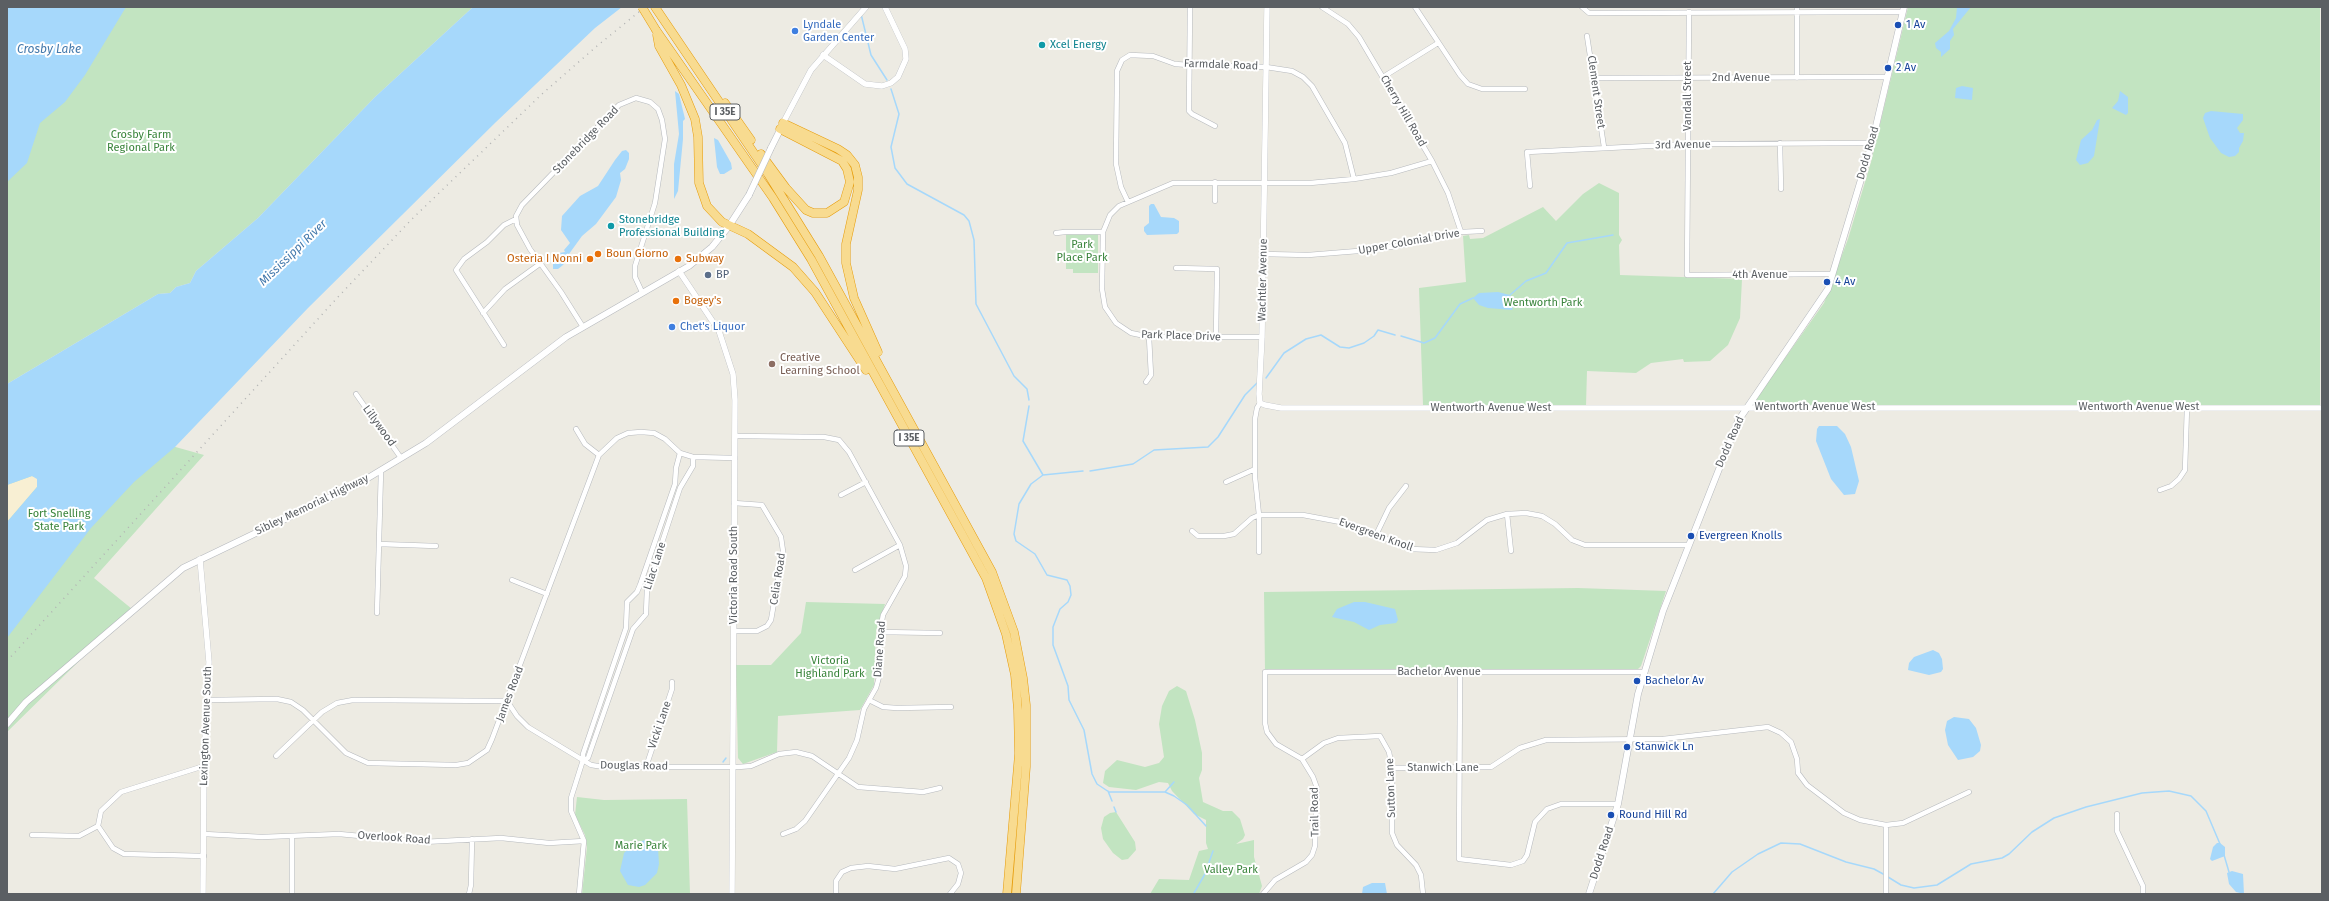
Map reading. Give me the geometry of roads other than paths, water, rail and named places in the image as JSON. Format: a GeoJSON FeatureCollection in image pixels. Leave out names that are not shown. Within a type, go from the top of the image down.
{"type":"FeatureCollection","features":[{"type":"Feature","properties":{"kind":"highway","name":"I 35E"},"geometry":{"type":"LineString","coordinates":[[642,7],[656,30],[773,198],[811,259],[980,564],[996,603],[1006,634],[1015,675],[1018,710],[1019,754],[1008,894]]}},
{"type":"Feature","properties":{"kind":"highway","name":"I 35E"},"geometry":{"type":"LineString","coordinates":[[655,7],[780,192],[819,256],[900,401],[992,572],[1014,632],[1024,678],[1026,705],[1026,767],[1016,894]]}},
{"type":"Feature","properties":{"kind":"highway"},"geometry":{"type":"LineString","coordinates":[[668,27],[686,47],[797,202],[813,213],[827,213],[838,207],[847,196],[850,182],[847,169],[842,162],[782,126]]}},
{"type":"Feature","properties":{"kind":"highway"},"geometry":{"type":"LineString","coordinates":[[656,30],[659,46],[681,85],[694,119],[698,137],[699,183],[703,197],[713,213],[729,226],[748,234],[772,249],[805,279],[896,413]]}},
{"type":"Feature","properties":{"kind":"highway"},"geometry":{"type":"LineString","coordinates":[[782,126],[838,149],[847,155],[855,165],[858,177],[858,190],[846,244],[848,281],[854,298],[900,401]]}},
{"type":"Feature","properties":{"kind":"main road","name":"Dodd Road"},"geometry":{"type":"LineString","coordinates":[[1589,894],[1618,804],[1643,672],[1663,611],[1729,441],[1746,408],[1819,305],[1828,289],[1872,143],[1903,10]]}},
{"type":"Feature","properties":{"kind":"main road","name":"Sibley Memorial Highway"},"geometry":{"type":"LineString","coordinates":[[7,724],[26,702],[169,579],[200,559],[381,471],[473,409],[536,358],[583,327],[679,271],[712,247],[729,226],[749,195],[782,126]]}},
{"type":"Feature","properties":{"kind":"street"},"geometry":{"type":"LineString","coordinates":[[782,126],[801,87],[823,55],[866,7]]}},
{"type":"Feature","properties":{"kind":"street"},"geometry":{"type":"LineString","coordinates":[[823,55],[866,84],[882,86],[891,83],[898,77],[902,69],[905,54],[902,42],[885,7]]}},
{"type":"Feature","properties":{"kind":"street"},"geometry":{"type":"LineString","coordinates":[[1190,7],[1189,111],[1215,126]]}},
{"type":"Feature","properties":{"kind":"street","name":"Wachtler Avenue"},"geometry":{"type":"LineString","coordinates":[[1259,552],[1259,515],[1255,469],[1255,419],[1257,408],[1260,403],[1262,337],[1267,7]]}},
{"type":"Feature","properties":{"kind":"street","name":"Cherry Hill Road"},"geometry":{"type":"LineString","coordinates":[[1322,7],[1348,24],[1359,37],[1432,161],[1448,194],[1461,232]]}},
{"type":"Feature","properties":{"kind":"street"},"geometry":{"type":"LineString","coordinates":[[1415,7],[1438,43],[1468,84],[1482,89],[1524,89]]}},
{"type":"Feature","properties":{"kind":"street"},"geometry":{"type":"LineString","coordinates":[[1582,7],[1588,13],[1657,10],[1689,12],[1797,9],[1903,10]]}},
{"type":"Feature","properties":{"kind":"street"},"geometry":{"type":"LineString","coordinates":[[1797,9],[1797,78]]}},
{"type":"Feature","properties":{"kind":"street","name":"Vandall Street"},"geometry":{"type":"LineString","coordinates":[[1687,275],[1689,12]]}},
{"type":"Feature","properties":{"kind":"street","name":"Clement Street"},"geometry":{"type":"LineString","coordinates":[[1587,36],[1604,147]]}},
{"type":"Feature","properties":{"kind":"street"},"geometry":{"type":"LineString","coordinates":[[1383,77],[1438,43]]}},
{"type":"Feature","properties":{"kind":"street","name":"Farmdale Road"},"geometry":{"type":"LineString","coordinates":[[1128,202],[1121,187],[1116,164],[1118,71],[1122,60],[1130,55],[1140,54],[1190,65],[1266,67],[1292,71],[1303,77],[1312,86],[1345,143],[1354,179]]}},
{"type":"Feature","properties":{"kind":"street","name":"2nd Avenue"},"geometry":{"type":"LineString","coordinates":[[1594,78],[1888,77]]}},
{"type":"Feature","properties":{"kind":"street","name":"Stonebridge Road"},"geometry":{"type":"LineString","coordinates":[[516,219],[522,206],[619,105],[636,98],[650,102],[661,116],[665,144],[654,203],[635,266],[635,277],[642,292]]}},
{"type":"Feature","properties":{"kind":"street","name":"3rd Avenue"},"geometry":{"type":"LineString","coordinates":[[1530,186],[1527,152],[1688,144],[1872,143]]}},
{"type":"Feature","properties":{"kind":"street"},"geometry":{"type":"LineString","coordinates":[[1780,144],[1781,189]]}},
{"type":"Feature","properties":{"kind":"street","name":"Park Place Drive"},"geometry":{"type":"LineString","coordinates":[[1262,337],[1149,337],[1131,333],[1116,323],[1105,307],[1102,289],[1102,232],[1110,215],[1119,206],[1173,183],[1310,182],[1354,179],[1391,173],[1432,161]]}},
{"type":"Feature","properties":{"kind":"street"},"geometry":{"type":"LineString","coordinates":[[1215,182],[1215,201]]}},
{"type":"Feature","properties":{"kind":"street"},"geometry":{"type":"LineString","coordinates":[[504,345],[457,274],[457,267],[504,225],[516,219],[522,235],[583,327]]}},
{"type":"Feature","properties":{"kind":"street","name":"Upper Colonial Drive"},"geometry":{"type":"LineString","coordinates":[[1263,254],[1308,255],[1358,251],[1398,246],[1461,232],[1482,231]]}},
{"type":"Feature","properties":{"kind":"street"},"geometry":{"type":"LineString","coordinates":[[1056,234],[1065,232],[1102,232]]}},
{"type":"Feature","properties":{"kind":"street"},"geometry":{"type":"LineString","coordinates":[[483,313],[505,289],[541,264]]}},
{"type":"Feature","properties":{"kind":"street"},"geometry":{"type":"LineString","coordinates":[[1176,268],[1217,269],[1216,338]]}},
{"type":"Feature","properties":{"kind":"street","name":"Victoria Road South"},"geometry":{"type":"LineString","coordinates":[[679,271],[716,326],[727,352],[733,374],[735,436],[732,894]]}},
{"type":"Feature","properties":{"kind":"street","name":"4th Avenue"},"geometry":{"type":"LineString","coordinates":[[1687,275],[1833,274]]}},
{"type":"Feature","properties":{"kind":"street"},"geometry":{"type":"LineString","coordinates":[[1146,382],[1151,375],[1149,337]]}},
{"type":"Feature","properties":{"kind":"street","name":"Lillywood"},"geometry":{"type":"LineString","coordinates":[[356,394],[401,458]]}},
{"type":"Feature","properties":{"kind":"street","name":"Wentworth Avenue West"},"geometry":{"type":"LineString","coordinates":[[1260,403],[1281,408],[2322,408]]}},
{"type":"Feature","properties":{"kind":"street"},"geometry":{"type":"LineString","coordinates":[[2160,490],[2171,486],[2179,479],[2185,470],[2187,407]]}},
{"type":"Feature","properties":{"kind":"street"},"geometry":{"type":"LineString","coordinates":[[576,429],[585,444],[599,455],[617,438],[628,433],[641,432],[654,433],[665,439],[680,453],[693,457],[734,458]]}},
{"type":"Feature","properties":{"kind":"street","name":"Diane Road"},"geometry":{"type":"LineString","coordinates":[[735,436],[824,437],[839,440],[849,452],[900,545],[906,566],[905,576],[883,615],[880,632],[879,677],[864,709],[857,740],[849,758],[805,820],[796,829],[783,834]]}},
{"type":"Feature","properties":{"kind":"street","name":"Lilac Lane"},"geometry":{"type":"LineString","coordinates":[[579,894],[584,841],[571,811],[571,798],[583,760],[583,754],[626,628],[627,602],[637,592],[640,585],[675,484],[676,468],[680,453]]}},
{"type":"Feature","properties":{"kind":"street","name":"James Road"},"geometry":{"type":"LineString","coordinates":[[313,721],[346,753],[362,761],[380,764],[456,765],[468,763],[487,750],[507,701],[599,455]]}},
{"type":"Feature","properties":{"kind":"street","name":"Lilac Lane"},"geometry":{"type":"LineString","coordinates":[[583,760],[588,758],[633,629],[646,614],[647,588],[680,488],[693,466],[693,457]]}},
{"type":"Feature","properties":{"kind":"street"},"geometry":{"type":"LineString","coordinates":[[1226,482],[1255,469]]}},
{"type":"Feature","properties":{"kind":"street"},"geometry":{"type":"LineString","coordinates":[[377,612],[381,471]]}},
{"type":"Feature","properties":{"kind":"street"},"geometry":{"type":"LineString","coordinates":[[841,495],[866,482]]}},
{"type":"Feature","properties":{"kind":"street"},"geometry":{"type":"LineString","coordinates":[[1376,535],[1389,508],[1406,486]]}},
{"type":"Feature","properties":{"kind":"street","name":"Celia Road"},"geometry":{"type":"LineString","coordinates":[[734,503],[762,505],[781,537],[783,551],[771,620],[767,626],[757,631],[734,631]]}},
{"type":"Feature","properties":{"kind":"street","name":"Evergreen Knoll"},"geometry":{"type":"LineString","coordinates":[[1259,515],[1324,518],[1351,524],[1410,549],[1436,550],[1457,543],[1487,520],[1507,514],[1526,513],[1542,516],[1555,524],[1572,540],[1584,545],[1689,545]]}},
{"type":"Feature","properties":{"kind":"street"},"geometry":{"type":"LineString","coordinates":[[1507,514],[1511,552]]}},
{"type":"Feature","properties":{"kind":"street"},"geometry":{"type":"LineString","coordinates":[[1192,531],[1198,536],[1224,536],[1234,534],[1252,518],[1259,515]]}},
{"type":"Feature","properties":{"kind":"street"},"geometry":{"type":"LineString","coordinates":[[379,544],[436,546]]}},
{"type":"Feature","properties":{"kind":"street"},"geometry":{"type":"LineString","coordinates":[[855,570],[900,545]]}},
{"type":"Feature","properties":{"kind":"street","name":"Lexington Avenue South"},"geometry":{"type":"LineString","coordinates":[[200,559],[208,644],[208,700],[204,766],[203,894]]}},
{"type":"Feature","properties":{"kind":"street"},"geometry":{"type":"LineString","coordinates":[[512,580],[547,594]]}},
{"type":"Feature","properties":{"kind":"street"},"geometry":{"type":"LineString","coordinates":[[880,632],[940,633]]}},
{"type":"Feature","properties":{"kind":"street","name":"Bachelor Avenue"},"geometry":{"type":"LineString","coordinates":[[1265,702],[1265,672],[1643,672]]}},
{"type":"Feature","properties":{"kind":"street"},"geometry":{"type":"LineString","coordinates":[[1460,672],[1459,859],[1511,865],[1523,861],[1527,855],[1535,822],[1547,809],[1561,804],[1618,804]]}},
{"type":"Feature","properties":{"kind":"street","name":"Vicki Lane"},"geometry":{"type":"LineString","coordinates":[[646,767],[672,689],[672,682]]}},
{"type":"Feature","properties":{"kind":"street"},"geometry":{"type":"LineString","coordinates":[[208,700],[284,700],[291,702],[303,710],[313,721]]}},
{"type":"Feature","properties":{"kind":"street"},"geometry":{"type":"LineString","coordinates":[[276,756],[313,721],[336,703],[353,700],[507,701]]}},
{"type":"Feature","properties":{"kind":"street"},"geometry":{"type":"LineString","coordinates":[[869,700],[883,707],[951,707]]}},
{"type":"Feature","properties":{"kind":"street","name":"Douglas Road"},"geometry":{"type":"LineString","coordinates":[[507,701],[517,716],[528,728],[591,765],[604,767],[751,766],[779,754],[796,752],[812,756],[858,787],[923,792],[940,788]]}},
{"type":"Feature","properties":{"kind":"street","name":"Trail Road"},"geometry":{"type":"LineString","coordinates":[[1263,894],[1274,880],[1306,862],[1315,846],[1316,788],[1313,777],[1302,759],[1276,744],[1270,736],[1265,723],[1265,702]]}},
{"type":"Feature","properties":{"kind":"street","name":"Stanwich Lane"},"geometry":{"type":"LineString","coordinates":[[1392,768],[1491,767],[1520,748],[1546,740],[1630,738],[1664,739],[1768,727],[1781,732],[1791,742],[1797,759],[1798,774],[1807,785],[1844,813],[1860,820],[1886,825]]}},
{"type":"Feature","properties":{"kind":"street","name":"Sutton Lane"},"geometry":{"type":"LineString","coordinates":[[1302,759],[1324,743],[1338,738],[1380,736],[1390,752],[1392,768],[1392,833],[1397,845],[1416,865],[1421,875],[1423,894]]}},
{"type":"Feature","properties":{"kind":"street"},"geometry":{"type":"LineString","coordinates":[[204,766],[121,792],[101,811],[98,826],[113,848],[124,854],[204,856]]}},
{"type":"Feature","properties":{"kind":"street"},"geometry":{"type":"LineString","coordinates":[[1886,894],[1886,825],[1903,823],[1969,792]]}},
{"type":"Feature","properties":{"kind":"street"},"geometry":{"type":"LineString","coordinates":[[2117,814],[2117,831],[2143,886],[2143,894]]}},
{"type":"Feature","properties":{"kind":"street"},"geometry":{"type":"LineString","coordinates":[[32,835],[79,836],[98,826]]}},
{"type":"Feature","properties":{"kind":"street","name":"Overlook Road"},"geometry":{"type":"LineString","coordinates":[[204,834],[262,837],[339,834],[423,842],[501,838],[549,843],[584,841]]}},
{"type":"Feature","properties":{"kind":"street"},"geometry":{"type":"LineString","coordinates":[[292,836],[292,894]]}},
{"type":"Feature","properties":{"kind":"street"},"geometry":{"type":"LineString","coordinates":[[469,894],[471,885],[472,840]]}},
{"type":"Feature","properties":{"kind":"street"},"geometry":{"type":"LineString","coordinates":[[836,894],[836,881],[842,872],[851,868],[868,866],[895,870],[949,858],[958,864],[961,873],[958,884],[950,894]]}},
{"type":"Feature","properties":{"kind":"water","name":"Crosby Lake"},"geometry":{"type":"Polygon","coordinates":[[[7,7],[126,7],[85,75],[65,102],[40,123],[27,163],[7,182],[7,7]]]}},
{"type":"Feature","properties":{"kind":"water","name":"Mississippi River"},"geometry":{"type":"Polygon","coordinates":[[[473,7],[622,7],[595,28],[496,122],[308,308],[175,447],[134,482],[91,528],[7,638],[7,522],[37,487],[37,479],[32,476],[7,485],[7,384],[158,294],[170,293],[176,287],[190,283],[196,271],[258,218],[375,97],[473,7]]]}},
{"type":"Feature","properties":{"kind":"water"},"geometry":{"type":"Polygon","coordinates":[[[1957,7],[1971,7],[1953,29],[1954,35],[1950,41],[1950,49],[1941,57],[1941,52],[1936,48],[1935,43],[1949,31],[1956,18],[1957,7]]]}},
{"type":"Feature","properties":{"kind":"water"},"geometry":{"type":"Polygon","coordinates":[[[1962,86],[1973,88],[1972,100],[1955,98],[1956,88],[1962,86]]]}},
{"type":"Feature","properties":{"kind":"water"},"geometry":{"type":"Polygon","coordinates":[[[675,91],[679,94],[685,119],[683,121],[683,139],[678,191],[674,199],[674,164],[679,134],[675,91]]]}},
{"type":"Feature","properties":{"kind":"water"},"geometry":{"type":"Polygon","coordinates":[[[2120,91],[2128,97],[2128,113],[2126,115],[2112,108],[2118,101],[2120,91]]]}},
{"type":"Feature","properties":{"kind":"water"},"geometry":{"type":"Polygon","coordinates":[[[2211,111],[2243,114],[2243,120],[2237,128],[2240,133],[2244,133],[2243,141],[2239,148],[2239,152],[2235,156],[2229,157],[2221,153],[2210,138],[2203,118],[2205,113],[2211,111]]]}},
{"type":"Feature","properties":{"kind":"water"},"geometry":{"type":"Polygon","coordinates":[[[2100,119],[2094,156],[2088,163],[2080,165],[2076,160],[2081,140],[2092,130],[2097,120],[2100,119]]]}},
{"type":"Feature","properties":{"kind":"water"},"geometry":{"type":"Polygon","coordinates":[[[714,138],[718,140],[731,163],[732,169],[724,174],[720,174],[717,167],[714,138]]]}},
{"type":"Feature","properties":{"kind":"water"},"geometry":{"type":"Polygon","coordinates":[[[626,150],[629,153],[629,159],[625,169],[620,173],[621,180],[616,197],[596,224],[582,236],[569,254],[567,253],[569,257],[563,265],[558,269],[553,269],[553,262],[559,253],[565,252],[564,250],[570,243],[561,230],[562,216],[580,196],[598,186],[622,151],[626,150]]]}},
{"type":"Feature","properties":{"kind":"water"},"geometry":{"type":"Polygon","coordinates":[[[1154,204],[1161,217],[1174,218],[1179,221],[1179,232],[1177,234],[1147,235],[1144,231],[1144,227],[1149,223],[1149,206],[1154,204]]]}},
{"type":"Feature","properties":{"kind":"water"},"geometry":{"type":"Polygon","coordinates":[[[1498,292],[1510,295],[1514,303],[1512,310],[1488,308],[1479,305],[1473,298],[1479,293],[1498,292]]]}},
{"type":"Feature","properties":{"kind":"water"},"geometry":{"type":"Polygon","coordinates":[[[1819,426],[1837,426],[1845,434],[1851,447],[1859,481],[1855,494],[1844,495],[1831,479],[1816,441],[1817,429],[1819,426]]]}},
{"type":"Feature","properties":{"kind":"water"},"geometry":{"type":"Polygon","coordinates":[[[1354,602],[1365,602],[1395,609],[1398,620],[1396,623],[1380,625],[1369,630],[1354,622],[1332,617],[1337,609],[1354,602]]]}},
{"type":"Feature","properties":{"kind":"water"},"geometry":{"type":"Polygon","coordinates":[[[1933,650],[1939,653],[1942,659],[1943,669],[1941,672],[1929,675],[1908,670],[1909,663],[1914,657],[1933,650]]]}},
{"type":"Feature","properties":{"kind":"water"},"geometry":{"type":"Polygon","coordinates":[[[1954,717],[1969,719],[1976,728],[1981,745],[1980,751],[1973,757],[1958,760],[1948,745],[1945,730],[1947,721],[1954,717]]]}},
{"type":"Feature","properties":{"kind":"water"},"geometry":{"type":"Polygon","coordinates":[[[650,839],[655,842],[658,848],[659,864],[657,873],[645,885],[639,887],[628,885],[620,871],[624,853],[634,843],[650,839]]]}},
{"type":"Feature","properties":{"kind":"water"},"geometry":{"type":"Polygon","coordinates":[[[2217,843],[2220,843],[2225,847],[2225,856],[2212,861],[2210,859],[2213,847],[2217,843]]]}},
{"type":"Feature","properties":{"kind":"water"},"geometry":{"type":"Polygon","coordinates":[[[2232,871],[2243,874],[2244,894],[2236,892],[2229,884],[2227,873],[2232,871]]]}},
{"type":"Feature","properties":{"kind":"water"},"geometry":{"type":"Polygon","coordinates":[[[1372,883],[1385,883],[1387,894],[1362,894],[1363,887],[1372,883]]]}},
{"type":"Feature","properties":{"kind":"waterway"},"geometry":{"type":"LineString","coordinates":[[861,14],[871,55],[887,80]]}},
{"type":"Feature","properties":{"kind":"waterway"},"geometry":{"type":"LineString","coordinates":[[891,89],[899,114],[891,147],[895,168],[907,184],[964,215],[969,221],[974,240],[976,304],[1014,376],[1027,389],[1029,400]]}},
{"type":"Feature","properties":{"kind":"waterway"},"geometry":{"type":"LineString","coordinates":[[1510,295],[1526,281],[1546,273],[1567,243],[1613,235]]}},
{"type":"Feature","properties":{"kind":"waterway"},"geometry":{"type":"LineString","coordinates":[[1401,336],[1424,343],[1435,338],[1460,304],[1473,298]]}},
{"type":"Feature","properties":{"kind":"waterway"},"geometry":{"type":"LineString","coordinates":[[1266,378],[1284,353],[1306,339],[1321,335],[1340,347],[1349,348],[1364,343],[1374,336],[1378,330],[1395,335]]}},
{"type":"Feature","properties":{"kind":"waterway"},"geometry":{"type":"LineString","coordinates":[[1090,471],[1133,464],[1154,450],[1208,447],[1218,437],[1245,395],[1257,383]]}},
{"type":"Feature","properties":{"kind":"waterway"},"geometry":{"type":"LineString","coordinates":[[1029,406],[1023,441],[1043,475]]}},
{"type":"Feature","properties":{"kind":"waterway"},"geometry":{"type":"LineString","coordinates":[[1083,471],[1043,475],[1031,484],[1019,504],[1014,534],[1016,541],[1035,554],[1047,575],[1067,580],[1070,586],[1071,595],[1068,602],[1060,609],[1053,627],[1053,645],[1068,686],[1069,700],[1084,730],[1092,774],[1097,784],[1109,792],[1165,792],[1174,796],[1187,805],[1206,826]]}},
{"type":"Feature","properties":{"kind":"waterway"},"geometry":{"type":"LineString","coordinates":[[723,762],[726,758]]}},
{"type":"Feature","properties":{"kind":"waterway"},"geometry":{"type":"LineString","coordinates":[[1165,792],[1174,782]]}},
{"type":"Feature","properties":{"kind":"waterway"},"geometry":{"type":"LineString","coordinates":[[1108,791],[1112,801]]}},
{"type":"Feature","properties":{"kind":"waterway"},"geometry":{"type":"LineString","coordinates":[[1888,877],[1901,885],[1914,888],[1937,885],[1971,864],[2002,858],[2009,854],[2032,832],[2054,818],[2086,807],[2142,793],[2169,791],[2191,796],[2206,811],[2220,844]]}},
{"type":"Feature","properties":{"kind":"waterway"},"geometry":{"type":"LineString","coordinates":[[1114,807],[1116,812]]}},
{"type":"Feature","properties":{"kind":"waterway"},"geometry":{"type":"LineString","coordinates":[[1713,894],[1732,872],[1758,854],[1781,843],[1800,844],[1846,862],[1874,869],[1885,875]]}},
{"type":"Feature","properties":{"kind":"waterway"},"geometry":{"type":"LineString","coordinates":[[1194,893],[1205,874],[1213,851]]}},
{"type":"Feature","properties":{"kind":"waterway"},"geometry":{"type":"LineString","coordinates":[[2224,855],[2229,872]]}},
{"type":"Feature","properties":{"kind":"railway"},"geometry":{"type":"LineString","coordinates":[[7,661],[337,298],[412,219],[542,94],[645,7]]}},
{"type":"Feature","properties":{"kind":"place","name":"1 Av"},"geometry":{"type":"Point","coordinates":[1898,25]}},
{"type":"Feature","properties":{"kind":"place","name":"Lyndale Garden Center"},"geometry":{"type":"Point","coordinates":[795,31]}},
{"type":"Feature","properties":{"kind":"place","name":"Xcel Energy"},"geometry":{"type":"Point","coordinates":[1042,45]}},
{"type":"Feature","properties":{"kind":"place","name":"2 Av"},"geometry":{"type":"Point","coordinates":[1888,68]}},
{"type":"Feature","properties":{"kind":"place","name":"Stonebridge Professional Building"},"geometry":{"type":"Point","coordinates":[611,226]}},
{"type":"Feature","properties":{"kind":"place","name":"Boun Giorno"},"geometry":{"type":"Point","coordinates":[598,254]}},
{"type":"Feature","properties":{"kind":"place","name":"Osteria I Nonni"},"geometry":{"type":"Point","coordinates":[590,259]}},
{"type":"Feature","properties":{"kind":"place","name":"Subway"},"geometry":{"type":"Point","coordinates":[678,259]}},
{"type":"Feature","properties":{"kind":"place","name":"BP"},"geometry":{"type":"Point","coordinates":[708,275]}},
{"type":"Feature","properties":{"kind":"place","name":"4 Av"},"geometry":{"type":"Point","coordinates":[1827,282]}},
{"type":"Feature","properties":{"kind":"place","name":"Bogey's"},"geometry":{"type":"Point","coordinates":[676,301]}},
{"type":"Feature","properties":{"kind":"place","name":"Chet's Liquor"},"geometry":{"type":"Point","coordinates":[672,327]}},
{"type":"Feature","properties":{"kind":"place","name":"Creative Learning School"},"geometry":{"type":"Point","coordinates":[772,364]}},
{"type":"Feature","properties":{"kind":"place","name":"Evergreen Knolls"},"geometry":{"type":"Point","coordinates":[1691,536]}},
{"type":"Feature","properties":{"kind":"place","name":"Bachelor Av"},"geometry":{"type":"Point","coordinates":[1637,681]}},
{"type":"Feature","properties":{"kind":"place","name":"Stanwick Ln"},"geometry":{"type":"Point","coordinates":[1627,747]}},
{"type":"Feature","properties":{"kind":"place","name":"Round Hill Rd"},"geometry":{"type":"Point","coordinates":[1611,815]}},
{"type":"Feature","properties":{"kind":"park label","name":"Crosby Farm Regional Park"},"geometry":{"type":"Point","coordinates":[141,141]}},
{"type":"Feature","properties":{"kind":"park label","name":"Park Place Park"},"geometry":{"type":"Point","coordinates":[1082,251]}},
{"type":"Feature","properties":{"kind":"park label","name":"Wentworth Park"},"geometry":{"type":"Point","coordinates":[1543,303]}},
{"type":"Feature","properties":{"kind":"park label","name":"Fort Snelling State Park"},"geometry":{"type":"Point","coordinates":[59,520]}},
{"type":"Feature","properties":{"kind":"park label","name":"Victoria Highland Park"},"geometry":{"type":"Point","coordinates":[830,667]}},
{"type":"Feature","properties":{"kind":"park label","name":"Marie Park"},"geometry":{"type":"Point","coordinates":[641,846]}},
{"type":"Feature","properties":{"kind":"park label","name":"Valley Park"},"geometry":{"type":"Point","coordinates":[1231,870]}}]}
